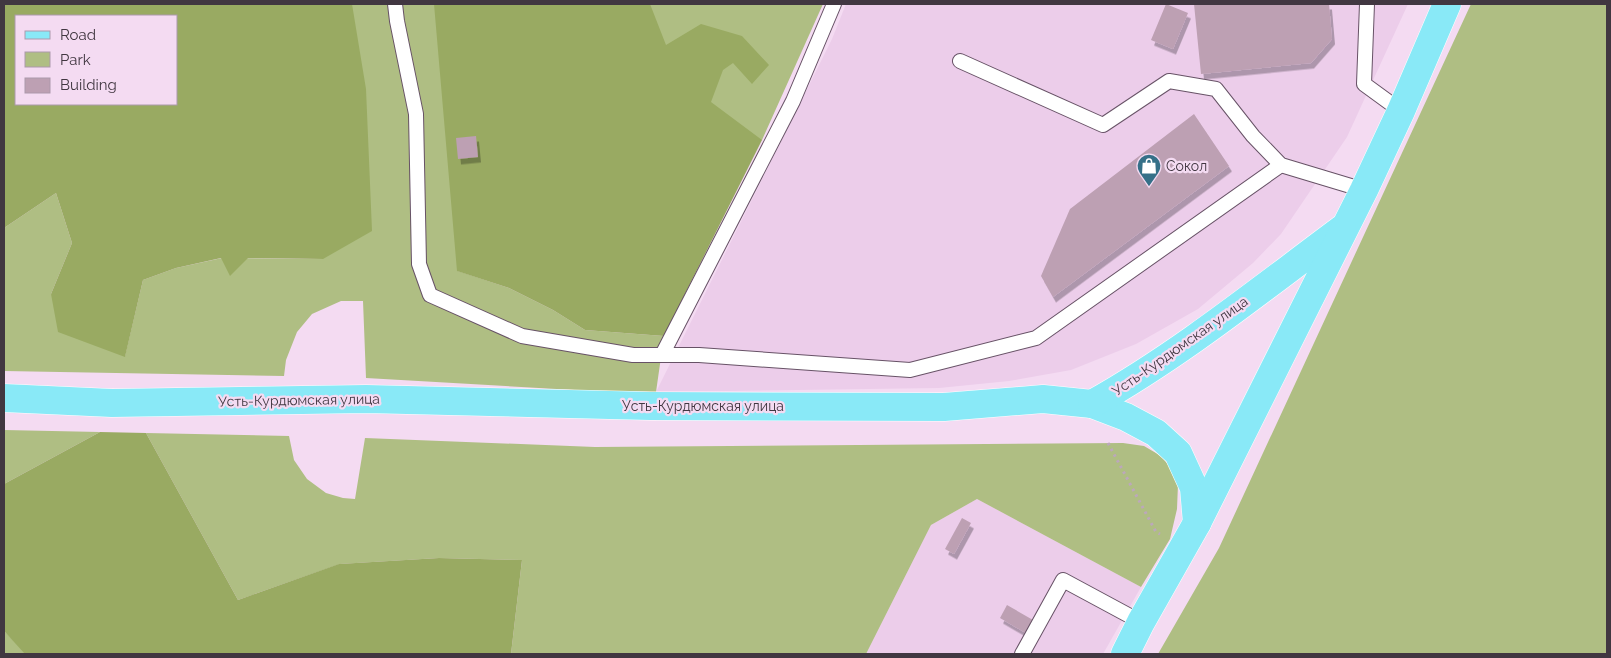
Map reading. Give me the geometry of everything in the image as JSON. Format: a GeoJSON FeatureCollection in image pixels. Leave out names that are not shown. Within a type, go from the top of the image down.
{"type":"FeatureCollection","features":[{"type":"Feature","properties":{"kind":"main road","name":"Усть-Курдюмская улица"},"geometry":{"type":"LineString","coordinates":[[1126,654],[1141,622],[1197,523],[1364,190],[1402,111],[1447,4]]}},
{"type":"Feature","properties":{"kind":"main road","name":"Усть-Курдюмская улица"},"geometry":{"type":"LineString","coordinates":[[4,398],[112,403],[366,399],[650,406],[944,407],[1043,399],[1092,404],[1140,376],[1225,316],[1346,226]]}},
{"type":"Feature","properties":{"kind":"main road"},"geometry":{"type":"LineString","coordinates":[[1092,404],[1126,416],[1156,433],[1178,453],[1194,488],[1197,523]]}},
{"type":"Feature","properties":{"kind":"lane"},"geometry":{"type":"LineString","coordinates":[[395,4],[416,114],[419,264],[430,295],[522,336],[633,355],[699,354],[910,370],[1036,338],[1281,166]]}},
{"type":"Feature","properties":{"kind":"lane"},"geometry":{"type":"LineString","coordinates":[[662,355],[793,101],[834,4]]}},
{"type":"Feature","properties":{"kind":"lane"},"geometry":{"type":"LineString","coordinates":[[1367,4],[1364,84],[1402,111]]}},
{"type":"Feature","properties":{"kind":"lane"},"geometry":{"type":"LineString","coordinates":[[960,60],[1103,125],[1169,81],[1216,89],[1253,136],[1281,166],[1364,190]]}},
{"type":"Feature","properties":{"kind":"lane"},"geometry":{"type":"LineString","coordinates":[[1022,654],[1063,580],[1141,622]]}},
{"type":"Feature","properties":{"kind":"path"},"geometry":{"type":"LineString","coordinates":[[1108,443],[1156,532],[1163,536]]}},
{"type":"Feature","properties":{"kind":"shaded area"},"geometry":{"type":"Polygon","coordinates":[[[846,4],[1408,4],[1347,137],[1281,234],[1253,263],[1198,309],[1136,344],[1071,370],[1009,381],[939,388],[656,392],[832,39],[846,4]]]}},
{"type":"Feature","properties":{"kind":"shaded area"},"geometry":{"type":"Polygon","coordinates":[[[977,499],[1141,587],[1103,654],[866,654],[931,525],[977,499]]]}},
{"type":"Feature","properties":{"kind":"green space"},"geometry":{"type":"Polygon","coordinates":[[[4,4],[352,4],[366,89],[372,231],[323,259],[248,258],[230,276],[221,258],[176,268],[143,280],[125,357],[58,332],[51,294],[72,243],[56,193],[4,228],[4,4]]]}},
{"type":"Feature","properties":{"kind":"green space"},"geometry":{"type":"Polygon","coordinates":[[[264,4],[823,4],[762,140],[458,271],[509,288],[553,310],[585,330],[664,336],[656,392],[592,391],[366,378],[363,301],[341,301],[312,314],[297,332],[286,360],[284,376],[4,371],[4,228],[56,193],[72,243],[51,294],[125,356],[143,280],[176,268],[222,258],[322,259],[264,4]]]}},
{"type":"Feature","properties":{"kind":"green space"},"geometry":{"type":"Polygon","coordinates":[[[434,4],[650,4],[666,45],[701,24],[742,36],[769,65],[752,84],[733,63],[723,70],[711,102],[762,140],[664,336],[585,330],[553,310],[509,288],[457,271],[434,4]]]}},
{"type":"Feature","properties":{"kind":"green space"},"geometry":{"type":"Polygon","coordinates":[[[1471,4],[1607,4],[1607,654],[1158,654],[1219,548],[1471,4]]]}},
{"type":"Feature","properties":{"kind":"green space"},"geometry":{"type":"Polygon","coordinates":[[[4,430],[100,432],[4,484],[4,430]]]}},
{"type":"Feature","properties":{"kind":"green space"},"geometry":{"type":"Polygon","coordinates":[[[100,432],[146,433],[238,600],[339,564],[439,558],[522,560],[511,654],[25,654],[4,631],[4,484],[100,432]]]}},
{"type":"Feature","properties":{"kind":"green space"},"geometry":{"type":"Polygon","coordinates":[[[146,433],[289,436],[294,460],[307,479],[326,493],[355,499],[365,438],[595,447],[1123,443],[1144,446],[1161,456],[1170,467],[1178,484],[1177,509],[1170,539],[1141,587],[977,499],[931,525],[866,654],[511,654],[522,560],[439,558],[340,564],[238,600],[146,433]]]}},
{"type":"Feature","properties":{"kind":"green space"},"geometry":{"type":"Polygon","coordinates":[[[4,631],[25,652],[25,654],[4,654],[4,631]]]}},
{"type":"Feature","properties":{"kind":"building"},"geometry":{"type":"Polygon","coordinates":[[[1166,4],[1188,13],[1173,49],[1151,40],[1166,4]]]}},
{"type":"Feature","properties":{"kind":"building"},"geometry":{"type":"Polygon","coordinates":[[[1194,4],[1329,4],[1332,39],[1311,63],[1201,74],[1194,4]]]}},
{"type":"Feature","properties":{"kind":"building","name":"Сокол"},"geometry":{"type":"Polygon","coordinates":[[[1194,114],[1229,166],[1053,297],[1041,276],[1070,209],[1194,114]]]}},
{"type":"Feature","properties":{"kind":"building"},"geometry":{"type":"Polygon","coordinates":[[[476,136],[478,157],[458,159],[456,138],[476,136]]]}},
{"type":"Feature","properties":{"kind":"building"},"geometry":{"type":"Polygon","coordinates":[[[962,518],[971,523],[954,554],[945,549],[962,518]]]}},
{"type":"Feature","properties":{"kind":"building"},"geometry":{"type":"Polygon","coordinates":[[[1007,605],[1033,620],[1026,633],[1000,618],[1007,605]]]}},
{"type":"Feature","properties":{"kind":"place","name":"Сокол"},"geometry":{"type":"Point","coordinates":[1149,187]}}]}
